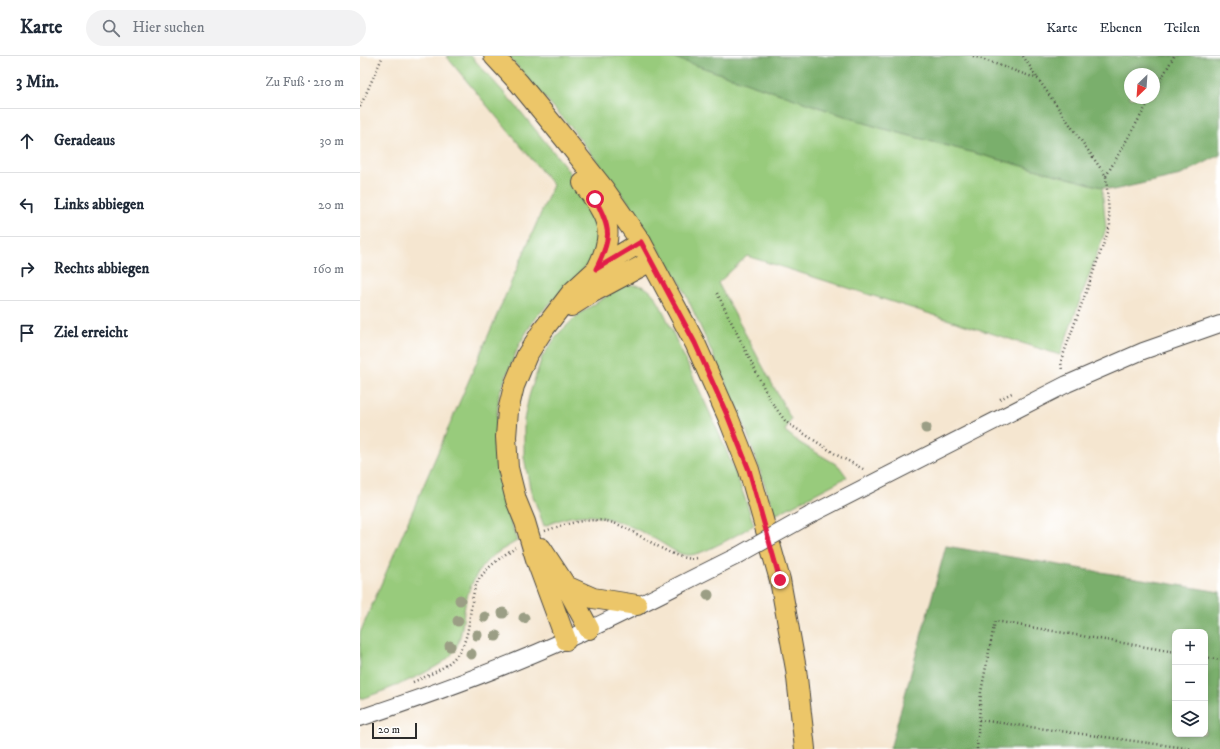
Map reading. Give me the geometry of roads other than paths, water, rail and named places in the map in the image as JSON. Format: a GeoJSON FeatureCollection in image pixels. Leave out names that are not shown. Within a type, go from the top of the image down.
{"type":"FeatureCollection","features":[{"type":"Feature","properties":{"kind":"main road"},"geometry":{"type":"LineString","coordinates":[[494,56],[519,82],[604,189],[641,242],[695,343],[728,417],[749,470],[780,580],[796,670],[805,749]]}},
{"type":"Feature","properties":{"kind":"main road"},"geometry":{"type":"LineString","coordinates":[[564,138],[572,168],[595,199],[605,218],[609,235],[604,254],[596,269]]}},
{"type":"Feature","properties":{"kind":"main road"},"geometry":{"type":"LineString","coordinates":[[566,640],[516,500],[508,468],[506,437],[508,411],[514,386],[527,355],[543,330],[572,292],[596,269],[641,242]]}},
{"type":"Feature","properties":{"kind":"main road"},"geometry":{"type":"LineString","coordinates":[[554,316],[593,292],[651,261]]}},
{"type":"Feature","properties":{"kind":"main road"},"geometry":{"type":"LineString","coordinates":[[525,522],[566,586],[588,629]]}},
{"type":"Feature","properties":{"kind":"main road"},"geometry":{"type":"LineString","coordinates":[[566,586],[593,598],[637,605]]}},
{"type":"Feature","properties":{"kind":"street"},"geometry":{"type":"LineString","coordinates":[[360,718],[428,696],[471,680],[566,640],[737,556],[810,515],[1067,384],[1143,351],[1220,324]]}}]}
